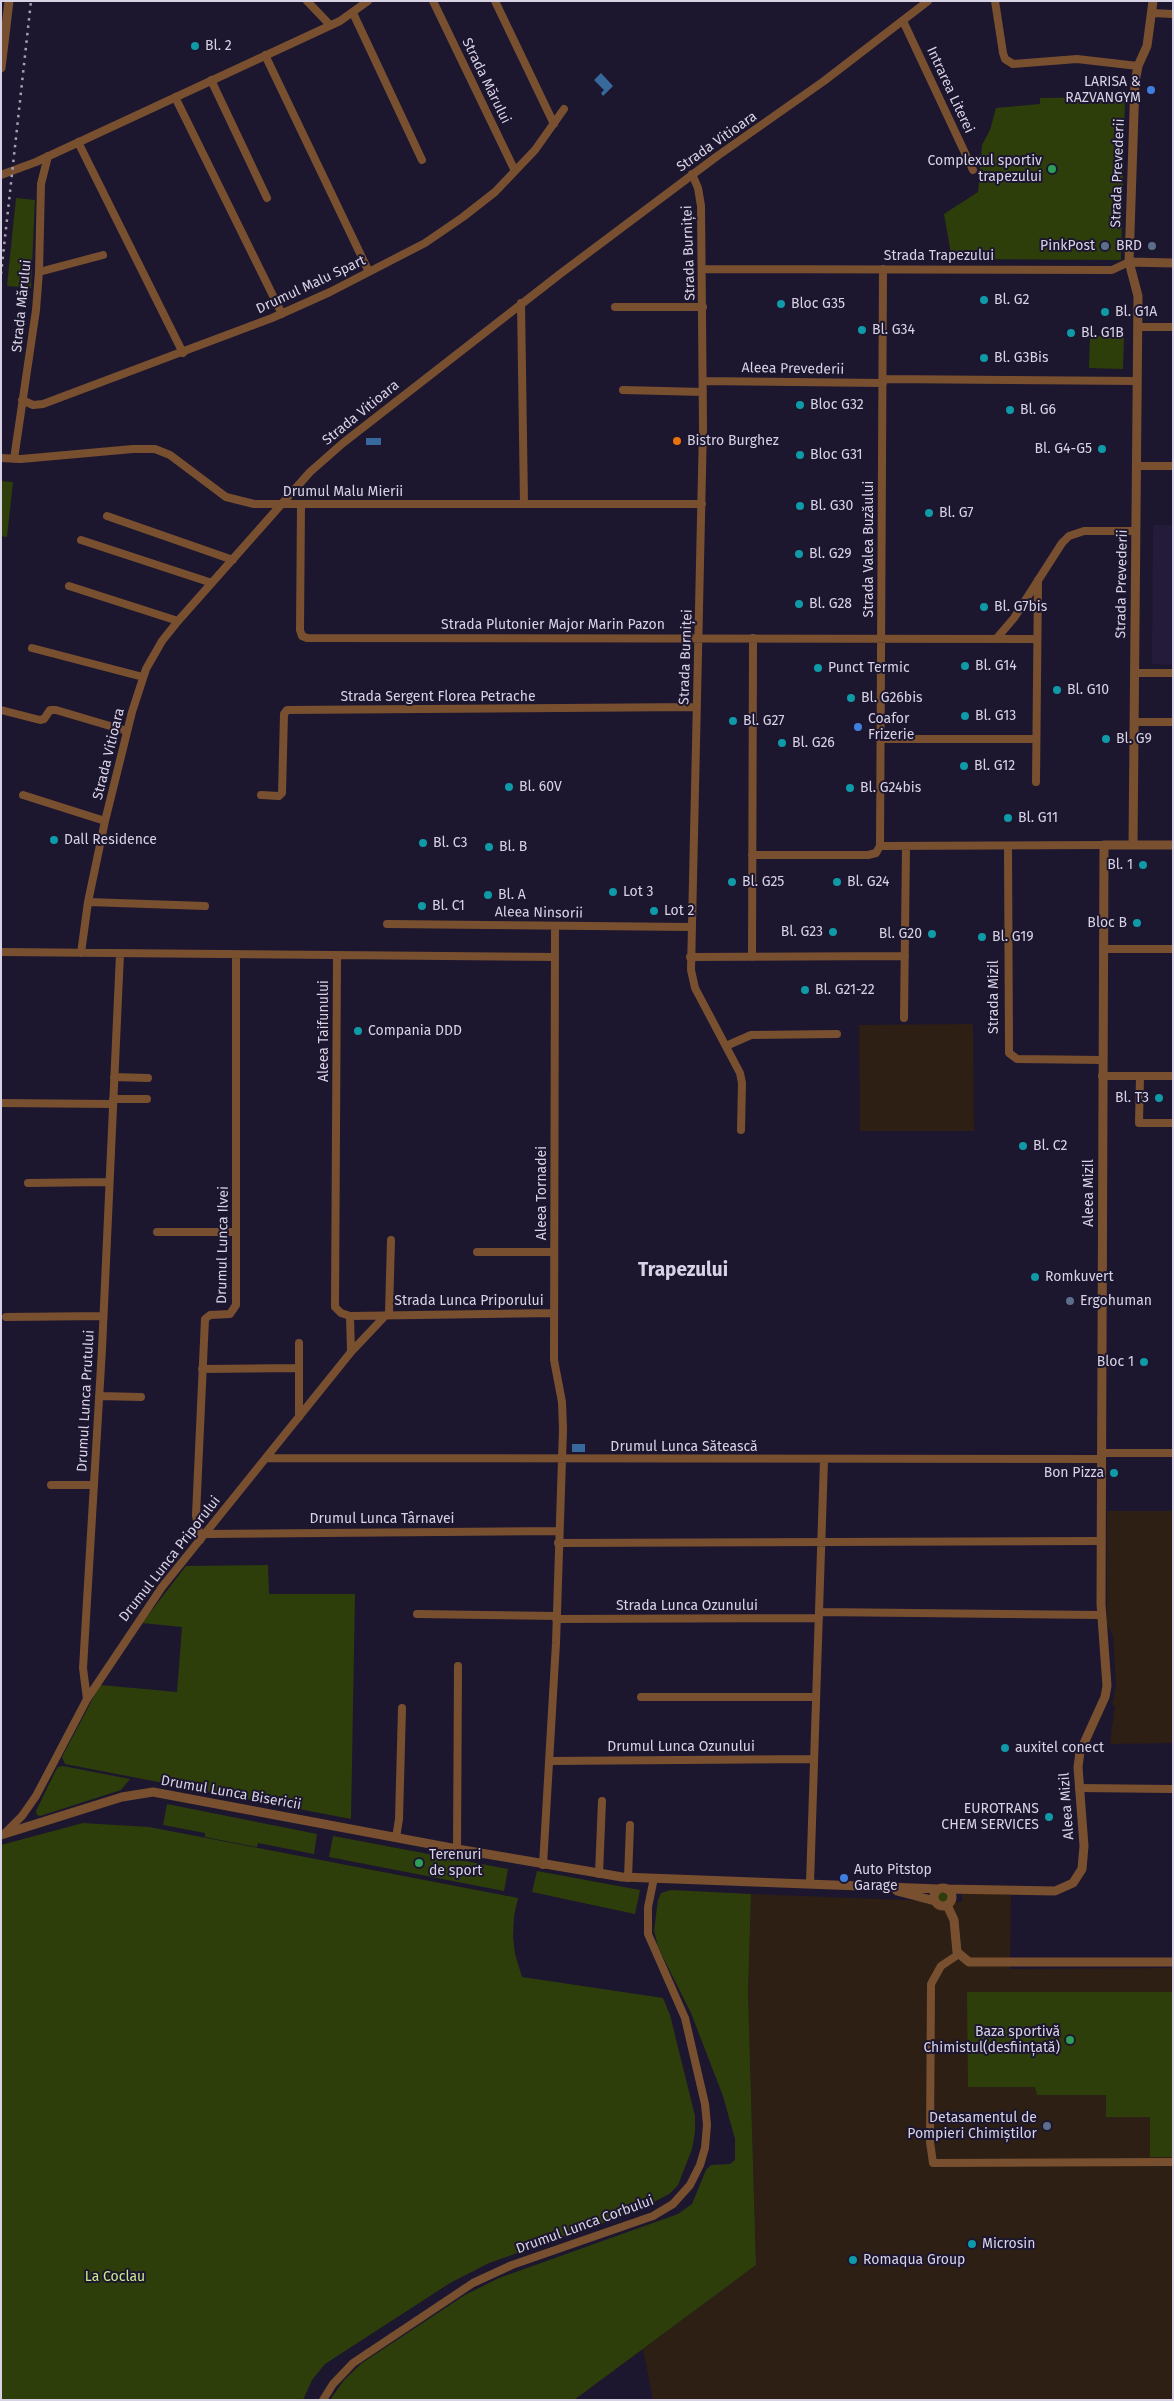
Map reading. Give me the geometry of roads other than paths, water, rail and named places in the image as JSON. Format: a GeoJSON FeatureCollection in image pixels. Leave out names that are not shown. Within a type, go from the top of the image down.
{"type":"FeatureCollection","features":[{"type":"Feature","properties":{"kind":"street"},"geometry":{"type":"LineString","coordinates":[[1,68],[9,1]]}},
{"type":"Feature","properties":{"kind":"street"},"geometry":{"type":"LineString","coordinates":[[307,1],[330,25]]}},
{"type":"Feature","properties":{"kind":"street"},"geometry":{"type":"LineString","coordinates":[[1,175],[48,156],[330,25],[353,13],[368,1]]}},
{"type":"Feature","properties":{"kind":"street","name":"Strada Mărului"},"geometry":{"type":"LineString","coordinates":[[433,1],[515,171]]}},
{"type":"Feature","properties":{"kind":"street"},"geometry":{"type":"LineString","coordinates":[[495,1],[554,124]]}},
{"type":"Feature","properties":{"kind":"street","name":"Strada Vitioara"},"geometry":{"type":"LineString","coordinates":[[81,953],[88,902],[105,821],[127,731],[143,677],[154,653],[178,621],[282,504],[326,456],[521,303],[692,174],[803,97],[928,1]]}},
{"type":"Feature","properties":{"kind":"street"},"geometry":{"type":"LineString","coordinates":[[996,1],[1003,53],[1008,62],[1018,65],[1077,59],[1138,66]]}},
{"type":"Feature","properties":{"kind":"street","name":"Strada Prevederii"},"geometry":{"type":"LineString","coordinates":[[1132,845],[1138,292],[1129,262],[1134,94],[1138,66],[1147,46],[1153,1]]}},
{"type":"Feature","properties":{"kind":"street"},"geometry":{"type":"LineString","coordinates":[[353,13],[422,160]]}},
{"type":"Feature","properties":{"kind":"street"},"geometry":{"type":"LineString","coordinates":[[1152,13],[1173,14]]}},
{"type":"Feature","properties":{"kind":"street","name":"Intrarea Literei"},"geometry":{"type":"LineString","coordinates":[[903,21],[973,170]]}},
{"type":"Feature","properties":{"kind":"street"},"geometry":{"type":"LineString","coordinates":[[265,55],[369,272]]}},
{"type":"Feature","properties":{"kind":"street"},"geometry":{"type":"LineString","coordinates":[[211,80],[266,198]]}},
{"type":"Feature","properties":{"kind":"street"},"geometry":{"type":"LineString","coordinates":[[175,97],[282,314]]}},
{"type":"Feature","properties":{"kind":"street","name":"Drumul Malu Spart"},"geometry":{"type":"LineString","coordinates":[[22,400],[33,405],[43,404],[183,353],[282,314],[425,243],[495,192],[515,171],[564,109]]}},
{"type":"Feature","properties":{"kind":"street"},"geometry":{"type":"LineString","coordinates":[[78,142],[183,353]]}},
{"type":"Feature","properties":{"kind":"street","name":"Strada Mărului"},"geometry":{"type":"LineString","coordinates":[[14,459],[40,272],[41,184],[48,156]]}},
{"type":"Feature","properties":{"kind":"street","name":"Strada Burniței"},"geometry":{"type":"LineString","coordinates":[[692,174],[698,188],[701,206],[703,392],[700,637],[690,957],[694,988],[726,1046],[741,1078],[741,1130]]}},
{"type":"Feature","properties":{"kind":"street"},"geometry":{"type":"LineString","coordinates":[[40,272],[103,255]]}},
{"type":"Feature","properties":{"kind":"street","name":"Strada Trapezului"},"geometry":{"type":"LineString","coordinates":[[703,269],[1112,270],[1129,262],[1173,262]]}},
{"type":"Feature","properties":{"kind":"street","name":"Strada Valea Buzăului"},"geometry":{"type":"LineString","coordinates":[[880,846],[883,269]]}},
{"type":"Feature","properties":{"kind":"street"},"geometry":{"type":"LineString","coordinates":[[521,303],[524,504]]}},
{"type":"Feature","properties":{"kind":"street"},"geometry":{"type":"LineString","coordinates":[[616,307],[703,307]]}},
{"type":"Feature","properties":{"kind":"street"},"geometry":{"type":"LineString","coordinates":[[1138,327],[1173,328]]}},
{"type":"Feature","properties":{"kind":"street","name":"Aleea Prevederii"},"geometry":{"type":"LineString","coordinates":[[703,381],[1137,381]]}},
{"type":"Feature","properties":{"kind":"street"},"geometry":{"type":"LineString","coordinates":[[623,390],[703,392]]}},
{"type":"Feature","properties":{"kind":"street","name":"Drumul Malu Mierii"},"geometry":{"type":"LineString","coordinates":[[1,458],[14,459],[133,449],[155,449],[170,455],[226,497],[244,503],[702,504]]}},
{"type":"Feature","properties":{"kind":"street"},"geometry":{"type":"LineString","coordinates":[[1137,466],[1173,466]]}},
{"type":"Feature","properties":{"kind":"street","name":"Strada Plutonier Major Marin Pazon"},"geometry":{"type":"LineString","coordinates":[[301,504],[300,630],[302,636],[307,638],[700,637],[1038,639]]}},
{"type":"Feature","properties":{"kind":"street"},"geometry":{"type":"LineString","coordinates":[[107,516],[233,560]]}},
{"type":"Feature","properties":{"kind":"street"},"geometry":{"type":"LineString","coordinates":[[996,639],[1014,618],[1062,543],[1069,536],[1084,531],[1136,531]]}},
{"type":"Feature","properties":{"kind":"street"},"geometry":{"type":"LineString","coordinates":[[81,540],[212,583]]}},
{"type":"Feature","properties":{"kind":"street"},"geometry":{"type":"LineString","coordinates":[[1036,782],[1038,580]]}},
{"type":"Feature","properties":{"kind":"street"},"geometry":{"type":"LineString","coordinates":[[69,586],[178,621]]}},
{"type":"Feature","properties":{"kind":"street"},"geometry":{"type":"LineString","coordinates":[[752,957],[753,638]]}},
{"type":"Feature","properties":{"kind":"street"},"geometry":{"type":"LineString","coordinates":[[32,648],[143,677]]}},
{"type":"Feature","properties":{"kind":"street"},"geometry":{"type":"LineString","coordinates":[[1134,673],[1173,673]]}},
{"type":"Feature","properties":{"kind":"street","name":"Strada Sergent Florea Petrache"},"geometry":{"type":"LineString","coordinates":[[260,795],[279,796],[282,793],[284,714],[287,710],[697,707]]}},
{"type":"Feature","properties":{"kind":"street"},"geometry":{"type":"LineString","coordinates":[[1,710],[42,720],[52,709],[127,731]]}},
{"type":"Feature","properties":{"kind":"street"},"geometry":{"type":"LineString","coordinates":[[1134,722],[1173,722]]}},
{"type":"Feature","properties":{"kind":"street"},"geometry":{"type":"LineString","coordinates":[[880,739],[1036,739]]}},
{"type":"Feature","properties":{"kind":"street"},"geometry":{"type":"LineString","coordinates":[[23,795],[105,821]]}},
{"type":"Feature","properties":{"kind":"street","name":"Aleea Mizil"},"geometry":{"type":"LineString","coordinates":[[888,1887],[1042,1892],[1067,1887],[1078,1876],[1084,1860],[1078,1767],[1080,1752],[1106,1692],[1101,1615],[1104,845]]}},
{"type":"Feature","properties":{"kind":"street"},"geometry":{"type":"LineString","coordinates":[[752,855],[868,855],[876,853],[880,846],[1173,845]]}},
{"type":"Feature","properties":{"kind":"street"},"geometry":{"type":"LineString","coordinates":[[904,1018],[906,846]]}},
{"type":"Feature","properties":{"kind":"street","name":"Strada Mizil"},"geometry":{"type":"LineString","coordinates":[[1008,846],[1009,1053],[1018,1059],[1102,1060]]}},
{"type":"Feature","properties":{"kind":"street"},"geometry":{"type":"LineString","coordinates":[[88,902],[206,906]]}},
{"type":"Feature","properties":{"kind":"street","name":"Aleea Ninsorii"},"geometry":{"type":"LineString","coordinates":[[386,924],[691,927]]}},
{"type":"Feature","properties":{"kind":"street","name":"Aleea Tornadei"},"geometry":{"type":"LineString","coordinates":[[555,926],[554,1313],[555,1371],[563,1416],[562,1460]]}},
{"type":"Feature","properties":{"kind":"street"},"geometry":{"type":"LineString","coordinates":[[1103,949],[1173,949]]}},
{"type":"Feature","properties":{"kind":"street"},"geometry":{"type":"LineString","coordinates":[[1,952],[555,957]]}},
{"type":"Feature","properties":{"kind":"street","name":"Drumul Lunca Prutului"},"geometry":{"type":"LineString","coordinates":[[87,1699],[83,1668],[99,1396],[120,954]]}},
{"type":"Feature","properties":{"kind":"street","name":"Drumul Lunca Ilvei"},"geometry":{"type":"LineString","coordinates":[[203,1537],[196,1515],[206,1317],[230,1314],[236,1306],[236,955]]}},
{"type":"Feature","properties":{"kind":"street","name":"Aleea Taifunului"},"geometry":{"type":"LineString","coordinates":[[337,956],[335,1307],[341,1313],[350,1316]]}},
{"type":"Feature","properties":{"kind":"street"},"geometry":{"type":"LineString","coordinates":[[690,957],[905,956]]}},
{"type":"Feature","properties":{"kind":"street"},"geometry":{"type":"LineString","coordinates":[[726,1046],[751,1035],[837,1034]]}},
{"type":"Feature","properties":{"kind":"street"},"geometry":{"type":"LineString","coordinates":[[1102,1076],[1173,1076]]}},
{"type":"Feature","properties":{"kind":"street"},"geometry":{"type":"LineString","coordinates":[[1140,1076],[1140,1123],[1173,1123]]}},
{"type":"Feature","properties":{"kind":"street"},"geometry":{"type":"LineString","coordinates":[[114,1077],[148,1078]]}},
{"type":"Feature","properties":{"kind":"street"},"geometry":{"type":"LineString","coordinates":[[1,1103],[147,1099]]}},
{"type":"Feature","properties":{"kind":"street"},"geometry":{"type":"LineString","coordinates":[[28,1183],[109,1182]]}},
{"type":"Feature","properties":{"kind":"street"},"geometry":{"type":"LineString","coordinates":[[157,1232],[236,1232]]}},
{"type":"Feature","properties":{"kind":"street"},"geometry":{"type":"LineString","coordinates":[[351,1352],[350,1316],[387,1314],[390,1240]]}},
{"type":"Feature","properties":{"kind":"street"},"geometry":{"type":"LineString","coordinates":[[477,1252],[554,1252]]}},
{"type":"Feature","properties":{"kind":"street","name":"Strada Lunca Priporului"},"geometry":{"type":"LineString","coordinates":[[387,1314],[554,1313]]}},
{"type":"Feature","properties":{"kind":"street","name":"Drumul Lunca Priporului"},"geometry":{"type":"LineString","coordinates":[[3,1834],[22,1816],[36,1796],[87,1699],[132,1630],[203,1537],[351,1352],[387,1314]]}},
{"type":"Feature","properties":{"kind":"street"},"geometry":{"type":"LineString","coordinates":[[6,1317],[103,1316]]}},
{"type":"Feature","properties":{"kind":"street"},"geometry":{"type":"LineString","coordinates":[[299,1343],[299,1417]]}},
{"type":"Feature","properties":{"kind":"street"},"geometry":{"type":"LineString","coordinates":[[202,1369],[299,1368]]}},
{"type":"Feature","properties":{"kind":"street"},"geometry":{"type":"LineString","coordinates":[[99,1396],[141,1398]]}},
{"type":"Feature","properties":{"kind":"street","name":"Drumul Lunca Sătească"},"geometry":{"type":"LineString","coordinates":[[266,1458],[824,1460],[1101,1456],[1173,1453]]}},
{"type":"Feature","properties":{"kind":"street"},"geometry":{"type":"LineString","coordinates":[[543,1864],[562,1460]]}},
{"type":"Feature","properties":{"kind":"street"},"geometry":{"type":"LineString","coordinates":[[824,1460],[810,1883],[888,1887],[935,1901],[938,1905],[947,1905]]}},
{"type":"Feature","properties":{"kind":"street"},"geometry":{"type":"LineString","coordinates":[[51,1485],[94,1485]]}},
{"type":"Feature","properties":{"kind":"street","name":"Drumul Lunca Târnavei"},"geometry":{"type":"LineString","coordinates":[[203,1537],[558,1531]]}},
{"type":"Feature","properties":{"kind":"street"},"geometry":{"type":"LineString","coordinates":[[558,1543],[1101,1541]]}},
{"type":"Feature","properties":{"kind":"street","name":"Strada Lunca Ozunului"},"geometry":{"type":"LineString","coordinates":[[417,1614],[556,1617],[1101,1615]]}},
{"type":"Feature","properties":{"kind":"street"},"geometry":{"type":"LineString","coordinates":[[457,1849],[458,1666]]}},
{"type":"Feature","properties":{"kind":"street"},"geometry":{"type":"LineString","coordinates":[[641,1697],[816,1697]]}},
{"type":"Feature","properties":{"kind":"street"},"geometry":{"type":"LineString","coordinates":[[396,1838],[399,1819],[402,1708]]}},
{"type":"Feature","properties":{"kind":"street","name":"Drumul Lunca Ozunului"},"geometry":{"type":"LineString","coordinates":[[549,1760],[814,1759]]}},
{"type":"Feature","properties":{"kind":"street"},"geometry":{"type":"LineString","coordinates":[[1078,1788],[1173,1789]]}},
{"type":"Feature","properties":{"kind":"street","name":"Drumul Lunca Bisericii"},"geometry":{"type":"LineString","coordinates":[[3,1834],[122,1798],[153,1792],[599,1874],[628,1878],[810,1883]]}},
{"type":"Feature","properties":{"kind":"street"},"geometry":{"type":"LineString","coordinates":[[599,1874],[602,1801]]}},
{"type":"Feature","properties":{"kind":"street"},"geometry":{"type":"LineString","coordinates":[[628,1878],[630,1825]]}},
{"type":"Feature","properties":{"kind":"street","name":"Drumul Lunca Corbului"},"geometry":{"type":"LineString","coordinates":[[323,2400],[333,2384],[353,2363],[461,2290],[512,2265],[653,2216],[673,2204],[690,2185],[700,2165],[705,2148],[707,2125],[705,2104],[685,2018],[648,1934],[648,1907],[654,1878]]}},
{"type":"Feature","properties":{"kind":"street"},"geometry":{"type":"LineString","coordinates":[[935,1901],[935,1893],[943,1889],[952,1897],[947,1905]]}},
{"type":"Feature","properties":{"kind":"street"},"geometry":{"type":"LineString","coordinates":[[947,1905],[954,1920],[958,1954],[966,1961],[1173,1962]]}},
{"type":"Feature","properties":{"kind":"street"},"geometry":{"type":"LineString","coordinates":[[958,1954],[941,1966],[931,1984],[930,2142],[933,2163],[1173,2162]]}},
{"type":"Feature","properties":{"kind":"water"},"geometry":{"type":"Polygon","coordinates":[[[601,73],[613,86],[603,96],[601,93],[604,90],[594,80],[601,73]]]}},
{"type":"Feature","properties":{"kind":"water"},"geometry":{"type":"Polygon","coordinates":[[[366,438],[381,438],[381,445],[366,445],[366,438]]]}},
{"type":"Feature","properties":{"kind":"water"},"geometry":{"type":"Polygon","coordinates":[[[572,1444],[585,1444],[585,1452],[572,1452],[572,1444]]]}},
{"type":"Feature","properties":{"kind":"railway"},"geometry":{"type":"LineString","coordinates":[[1,274],[31,1]]}},
{"type":"Feature","properties":{"kind":"place","name":"Bl. 2"},"geometry":{"type":"Point","coordinates":[195,46]}},
{"type":"Feature","properties":{"kind":"place","name":"LARISA & RAZVANGYM"},"geometry":{"type":"Point","coordinates":[1151,90]}},
{"type":"Feature","properties":{"kind":"place","name":"Complexul sportiv trapezului"},"geometry":{"type":"Point","coordinates":[1052,169]}},
{"type":"Feature","properties":{"kind":"place","name":"PinkPost"},"geometry":{"type":"Point","coordinates":[1105,246]}},
{"type":"Feature","properties":{"kind":"place","name":"BRD"},"geometry":{"type":"Point","coordinates":[1152,246]}},
{"type":"Feature","properties":{"kind":"place","name":"Bl. G2"},"geometry":{"type":"Point","coordinates":[984,300]}},
{"type":"Feature","properties":{"kind":"place","name":"Bloc G35"},"geometry":{"type":"Point","coordinates":[781,304]}},
{"type":"Feature","properties":{"kind":"place","name":"Bl. G1A"},"geometry":{"type":"Point","coordinates":[1105,312]}},
{"type":"Feature","properties":{"kind":"place","name":"Bl. G34"},"geometry":{"type":"Point","coordinates":[862,330]}},
{"type":"Feature","properties":{"kind":"place","name":"Bl. G1B"},"geometry":{"type":"Point","coordinates":[1071,333]}},
{"type":"Feature","properties":{"kind":"place","name":"Bl. G3Bis"},"geometry":{"type":"Point","coordinates":[984,358]}},
{"type":"Feature","properties":{"kind":"place","name":"Bloc G32"},"geometry":{"type":"Point","coordinates":[800,405]}},
{"type":"Feature","properties":{"kind":"place","name":"Bl. G6"},"geometry":{"type":"Point","coordinates":[1010,410]}},
{"type":"Feature","properties":{"kind":"place","name":"Bistro Burghez"},"geometry":{"type":"Point","coordinates":[677,441]}},
{"type":"Feature","properties":{"kind":"place","name":"Bl. G4-G5"},"geometry":{"type":"Point","coordinates":[1102,449]}},
{"type":"Feature","properties":{"kind":"place","name":"Bloc G31"},"geometry":{"type":"Point","coordinates":[800,455]}},
{"type":"Feature","properties":{"kind":"place","name":"Bl. G30"},"geometry":{"type":"Point","coordinates":[800,506]}},
{"type":"Feature","properties":{"kind":"place","name":"Bl. G7"},"geometry":{"type":"Point","coordinates":[929,513]}},
{"type":"Feature","properties":{"kind":"place","name":"Bl. G29"},"geometry":{"type":"Point","coordinates":[799,554]}},
{"type":"Feature","properties":{"kind":"place","name":"Bl. G28"},"geometry":{"type":"Point","coordinates":[799,604]}},
{"type":"Feature","properties":{"kind":"place","name":"Bl. G7bis"},"geometry":{"type":"Point","coordinates":[984,607]}},
{"type":"Feature","properties":{"kind":"place","name":"Bl. G14"},"geometry":{"type":"Point","coordinates":[965,666]}},
{"type":"Feature","properties":{"kind":"place","name":"Punct Termic"},"geometry":{"type":"Point","coordinates":[818,668]}},
{"type":"Feature","properties":{"kind":"place","name":"Bl. G10"},"geometry":{"type":"Point","coordinates":[1057,690]}},
{"type":"Feature","properties":{"kind":"place","name":"Bl. G26bis"},"geometry":{"type":"Point","coordinates":[851,698]}},
{"type":"Feature","properties":{"kind":"place","name":"Bl. G13"},"geometry":{"type":"Point","coordinates":[965,716]}},
{"type":"Feature","properties":{"kind":"place","name":"Bl. G27"},"geometry":{"type":"Point","coordinates":[733,721]}},
{"type":"Feature","properties":{"kind":"place","name":"Coafor Frizerie"},"geometry":{"type":"Point","coordinates":[858,727]}},
{"type":"Feature","properties":{"kind":"place","name":"Bl. G9"},"geometry":{"type":"Point","coordinates":[1106,739]}},
{"type":"Feature","properties":{"kind":"place","name":"Bl. G26"},"geometry":{"type":"Point","coordinates":[782,743]}},
{"type":"Feature","properties":{"kind":"place","name":"Bl. G12"},"geometry":{"type":"Point","coordinates":[964,766]}},
{"type":"Feature","properties":{"kind":"place","name":"Bl. 60V"},"geometry":{"type":"Point","coordinates":[509,787]}},
{"type":"Feature","properties":{"kind":"place","name":"Bl. G24bis"},"geometry":{"type":"Point","coordinates":[850,788]}},
{"type":"Feature","properties":{"kind":"place","name":"Bl. G11"},"geometry":{"type":"Point","coordinates":[1008,818]}},
{"type":"Feature","properties":{"kind":"place","name":"Dall Residence"},"geometry":{"type":"Point","coordinates":[54,840]}},
{"type":"Feature","properties":{"kind":"place","name":"Bl. C3"},"geometry":{"type":"Point","coordinates":[423,843]}},
{"type":"Feature","properties":{"kind":"place","name":"Bl. B"},"geometry":{"type":"Point","coordinates":[489,847]}},
{"type":"Feature","properties":{"kind":"place","name":"Bl. 1"},"geometry":{"type":"Point","coordinates":[1143,865]}},
{"type":"Feature","properties":{"kind":"place","name":"Bl. G25"},"geometry":{"type":"Point","coordinates":[732,882]}},
{"type":"Feature","properties":{"kind":"place","name":"Bl. G24"},"geometry":{"type":"Point","coordinates":[837,882]}},
{"type":"Feature","properties":{"kind":"place","name":"Lot 3"},"geometry":{"type":"Point","coordinates":[613,892]}},
{"type":"Feature","properties":{"kind":"place","name":"Bl. A"},"geometry":{"type":"Point","coordinates":[488,895]}},
{"type":"Feature","properties":{"kind":"place","name":"Bl. C1"},"geometry":{"type":"Point","coordinates":[422,906]}},
{"type":"Feature","properties":{"kind":"place","name":"Lot 2"},"geometry":{"type":"Point","coordinates":[654,911]}},
{"type":"Feature","properties":{"kind":"place","name":"Bloc B"},"geometry":{"type":"Point","coordinates":[1137,923]}},
{"type":"Feature","properties":{"kind":"place","name":"Bl. G23"},"geometry":{"type":"Point","coordinates":[833,932]}},
{"type":"Feature","properties":{"kind":"place","name":"Bl. G20"},"geometry":{"type":"Point","coordinates":[932,934]}},
{"type":"Feature","properties":{"kind":"place","name":"Bl. G19"},"geometry":{"type":"Point","coordinates":[982,937]}},
{"type":"Feature","properties":{"kind":"place","name":"Bl. G21-22"},"geometry":{"type":"Point","coordinates":[805,990]}},
{"type":"Feature","properties":{"kind":"place","name":"Compania DDD"},"geometry":{"type":"Point","coordinates":[358,1031]}},
{"type":"Feature","properties":{"kind":"place","name":"Bl. T3"},"geometry":{"type":"Point","coordinates":[1159,1098]}},
{"type":"Feature","properties":{"kind":"place","name":"Bl. C2"},"geometry":{"type":"Point","coordinates":[1023,1146]}},
{"type":"Feature","properties":{"kind":"place","name":"Romkuvert"},"geometry":{"type":"Point","coordinates":[1035,1277]}},
{"type":"Feature","properties":{"kind":"place","name":"Ergohuman"},"geometry":{"type":"Point","coordinates":[1070,1301]}},
{"type":"Feature","properties":{"kind":"place","name":"Bloc 1"},"geometry":{"type":"Point","coordinates":[1144,1362]}},
{"type":"Feature","properties":{"kind":"place","name":"Bon Pizza"},"geometry":{"type":"Point","coordinates":[1114,1473]}},
{"type":"Feature","properties":{"kind":"place","name":"auxitel conect"},"geometry":{"type":"Point","coordinates":[1005,1748]}},
{"type":"Feature","properties":{"kind":"place","name":"EUROTRANS CHEM SERVICES"},"geometry":{"type":"Point","coordinates":[1049,1817]}},
{"type":"Feature","properties":{"kind":"place","name":"Terenuri de sport"},"geometry":{"type":"Point","coordinates":[419,1863]}},
{"type":"Feature","properties":{"kind":"place","name":"Auto Pitstop Garage"},"geometry":{"type":"Point","coordinates":[844,1878]}},
{"type":"Feature","properties":{"kind":"place","name":"Baza sportivă Chimistul(desființată)"},"geometry":{"type":"Point","coordinates":[1070,2040]}},
{"type":"Feature","properties":{"kind":"place","name":"Detasamentul de Pompieri Chimiștilor"},"geometry":{"type":"Point","coordinates":[1047,2126]}},
{"type":"Feature","properties":{"kind":"place","name":"Microsin"},"geometry":{"type":"Point","coordinates":[972,2244]}},
{"type":"Feature","properties":{"kind":"place","name":"Romaqua Group"},"geometry":{"type":"Point","coordinates":[853,2260]}},
{"type":"Feature","properties":{"kind":"district","name":"Trapezului"},"geometry":{"type":"Point","coordinates":[683,1271]}},
{"type":"Feature","properties":{"kind":"park label","name":"La Coclau"},"geometry":{"type":"Point","coordinates":[115,2277]}}]}
